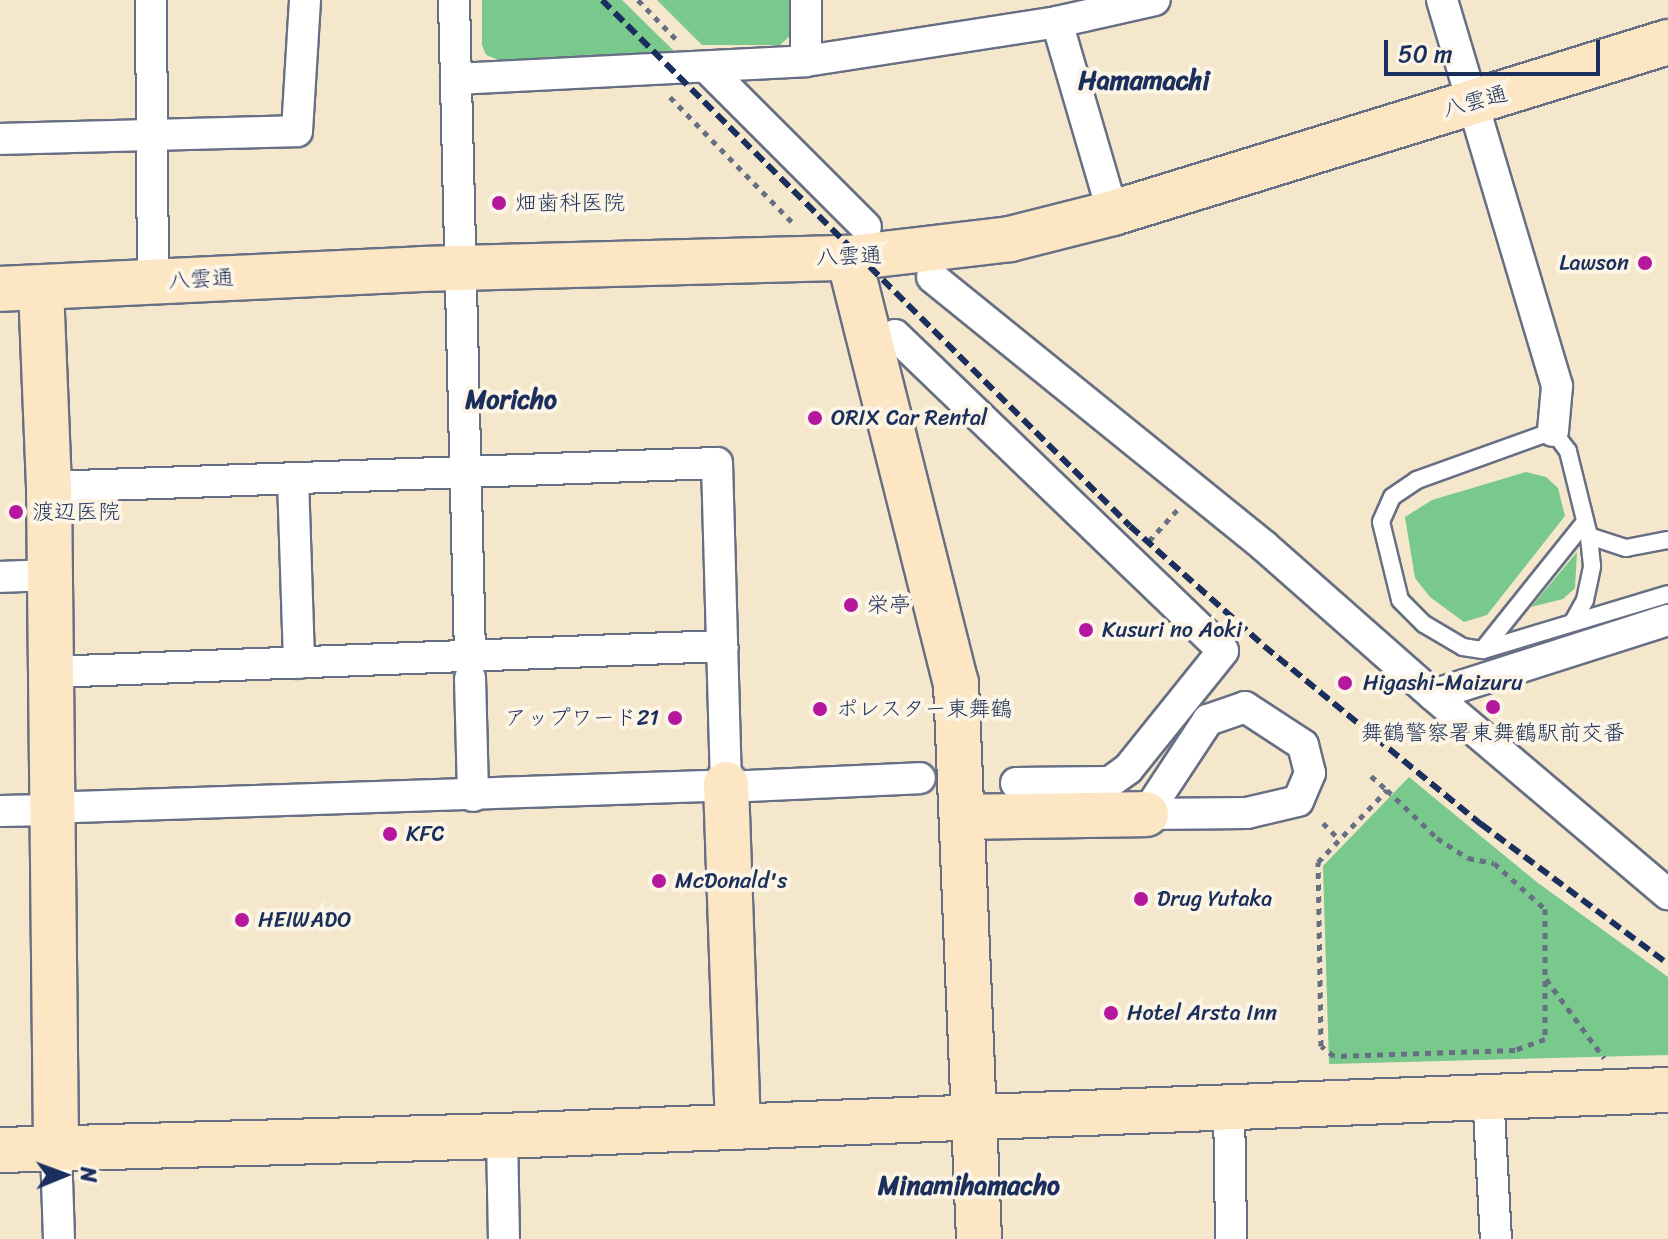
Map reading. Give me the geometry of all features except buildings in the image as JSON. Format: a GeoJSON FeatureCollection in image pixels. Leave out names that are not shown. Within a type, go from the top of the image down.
{"type":"FeatureCollection","features":[{"type":"Feature","properties":{"kind":"street"},"geometry":{"type":"LineString","coordinates":[[151,0],[153,282]]}},
{"type":"Feature","properties":{"kind":"street"},"geometry":{"type":"LineString","coordinates":[[0,139],[297,131],[305,0]]}},
{"type":"Feature","properties":{"kind":"street"},"geometry":{"type":"LineString","coordinates":[[454,0],[473,796]]}},
{"type":"Feature","properties":{"kind":"street"},"geometry":{"type":"LineString","coordinates":[[806,0],[806,61]]}},
{"type":"Feature","properties":{"kind":"street"},"geometry":{"type":"LineString","coordinates":[[456,79],[806,61],[1057,22],[1155,0]]}},
{"type":"Feature","properties":{"kind":"street"},"geometry":{"type":"LineString","coordinates":[[1442,0],[1557,386],[1553,431]]}},
{"type":"Feature","properties":{"kind":"street"},"geometry":{"type":"LineString","coordinates":[[1057,22],[1113,213]]}},
{"type":"Feature","properties":{"kind":"street","name":"八雲通"},"geometry":{"type":"LineString","coordinates":[[20,289],[459,270],[858,242],[1010,239],[1113,213],[1668,42]]}},
{"type":"Feature","properties":{"kind":"street"},"geometry":{"type":"LineString","coordinates":[[706,67],[858,242],[956,683],[979,1239]]}},
{"type":"Feature","properties":{"kind":"street"},"geometry":{"type":"LineString","coordinates":[[932,277],[1194,491],[1668,894]]}},
{"type":"Feature","properties":{"kind":"street"},"geometry":{"type":"LineString","coordinates":[[20,289],[49,487],[51,672],[63,808],[56,1149],[59,1239]]}},
{"type":"Feature","properties":{"kind":"street"},"geometry":{"type":"LineString","coordinates":[[895,335],[1223,651],[1128,769],[1110,782],[1016,783]]}},
{"type":"Feature","properties":{"kind":"street"},"geometry":{"type":"LineString","coordinates":[[49,487],[717,463],[738,1127]]}},
{"type":"Feature","properties":{"kind":"street"},"geometry":{"type":"LineString","coordinates":[[293,479],[299,663]]}},
{"type":"Feature","properties":{"kind":"street"},"geometry":{"type":"LineString","coordinates":[[0,577],[50,575]]}},
{"type":"Feature","properties":{"kind":"street"},"geometry":{"type":"LineString","coordinates":[[1433,695],[1668,620]]}},
{"type":"Feature","properties":{"kind":"street"},"geometry":{"type":"LineString","coordinates":[[51,672],[299,663],[470,667],[722,646]]}},
{"type":"Feature","properties":{"kind":"street"},"geometry":{"type":"LineString","coordinates":[[963,817],[1247,813],[1298,801],[1310,773],[1303,745],[1245,707],[1208,720],[1146,814]]}},
{"type":"Feature","properties":{"kind":"street"},"geometry":{"type":"LineString","coordinates":[[0,811],[920,778]]}},
{"type":"Feature","properties":{"kind":"street"},"geometry":{"type":"LineString","coordinates":[[0,1150],[502,1136],[975,1118],[1488,1093],[1668,1090]]}},
{"type":"Feature","properties":{"kind":"street"},"geometry":{"type":"LineString","coordinates":[[1488,1093],[1496,1239]]}},
{"type":"Feature","properties":{"kind":"street"},"geometry":{"type":"LineString","coordinates":[[1229,1105],[1231,1239]]}},
{"type":"Feature","properties":{"kind":"street"},"geometry":{"type":"LineString","coordinates":[[502,1136],[504,1239]]}},
{"type":"Feature","properties":{"kind":"lane"},"geometry":{"type":"LineString","coordinates":[[1574,620],[1585,600],[1592,566],[1587,529],[1568,451],[1553,431],[1417,480],[1392,497],[1381,522],[1400,600],[1424,624],[1463,647],[1483,650],[1668,594]]}},
{"type":"Feature","properties":{"kind":"lane"},"geometry":{"type":"LineString","coordinates":[[1587,529],[1626,548],[1668,540]]}},
{"type":"Feature","properties":{"kind":"lane"},"geometry":{"type":"LineString","coordinates":[[1483,650],[1587,529]]}},
{"type":"Feature","properties":{"kind":"path"},"geometry":{"type":"LineString","coordinates":[[638,0],[706,67]]}},
{"type":"Feature","properties":{"kind":"path"},"geometry":{"type":"LineString","coordinates":[[643,68],[800,231]]}},
{"type":"Feature","properties":{"kind":"path"},"geometry":{"type":"LineString","coordinates":[[1130,563],[1194,491]]}},
{"type":"Feature","properties":{"kind":"path"},"geometry":{"type":"LineString","coordinates":[[1371,776],[1387,790],[1437,838],[1468,858],[1494,863],[1545,909],[1545,1039],[1515,1050],[1334,1056],[1321,1046],[1318,862],[1387,790]]}},
{"type":"Feature","properties":{"kind":"path"},"geometry":{"type":"LineString","coordinates":[[1323,823],[1339,839]]}},
{"type":"Feature","properties":{"kind":"path"},"geometry":{"type":"LineString","coordinates":[[1546,978],[1597,1041],[1608,1067]]}},
{"type":"Feature","properties":{"kind":"green space"},"geometry":{"type":"Polygon","coordinates":[[[482,0],[622,0],[674,51],[499,60],[486,55],[482,45],[482,0]]]}},
{"type":"Feature","properties":{"kind":"green space"},"geometry":{"type":"Polygon","coordinates":[[[657,0],[791,0],[791,35],[780,45],[702,45],[657,0]]]}},
{"type":"Feature","properties":{"kind":"green space"},"geometry":{"type":"Polygon","coordinates":[[[1526,472],[1546,477],[1558,488],[1565,516],[1487,615],[1464,622],[1430,597],[1415,578],[1405,517],[1432,500],[1526,472]]]}},
{"type":"Feature","properties":{"kind":"green space"},"geometry":{"type":"Polygon","coordinates":[[[1577,552],[1575,588],[1563,599],[1531,607],[1577,552]]]}},
{"type":"Feature","properties":{"kind":"green space"},"geometry":{"type":"Polygon","coordinates":[[[1409,777],[1538,883],[1668,977],[1668,1055],[1329,1064],[1323,866],[1409,777]]]}},
{"type":"Feature","properties":{"kind":"railway"},"geometry":{"type":"LineString","coordinates":[[602,0],[1130,526],[1264,646],[1481,824],[1668,964]]}},
{"type":"Feature","properties":{"kind":"place","name":"畑歯科医院"},"geometry":{"type":"Point","coordinates":[499,203]}},
{"type":"Feature","properties":{"kind":"place","name":"Lawson"},"geometry":{"type":"Point","coordinates":[1645,263]}},
{"type":"Feature","properties":{"kind":"place","name":"ORIX Car Rental"},"geometry":{"type":"Point","coordinates":[815,418]}},
{"type":"Feature","properties":{"kind":"place","name":"渡辺医院"},"geometry":{"type":"Point","coordinates":[16,512]}},
{"type":"Feature","properties":{"kind":"place","name":"栄亭"},"geometry":{"type":"Point","coordinates":[851,605]}},
{"type":"Feature","properties":{"kind":"place","name":"Kusuri no Aoki"},"geometry":{"type":"Point","coordinates":[1086,630]}},
{"type":"Feature","properties":{"kind":"place","name":"Higashi-Maizuru"},"geometry":{"type":"Point","coordinates":[1345,683]}},
{"type":"Feature","properties":{"kind":"place","name":"舞鶴警察署東舞鶴駅前交番"},"geometry":{"type":"Point","coordinates":[1493,707]}},
{"type":"Feature","properties":{"kind":"place","name":"ポレスター東舞鶴"},"geometry":{"type":"Point","coordinates":[820,709]}},
{"type":"Feature","properties":{"kind":"place","name":"アップワード21"},"geometry":{"type":"Point","coordinates":[675,718]}},
{"type":"Feature","properties":{"kind":"place","name":"KFC"},"geometry":{"type":"Point","coordinates":[390,834]}},
{"type":"Feature","properties":{"kind":"place","name":"McDonald's"},"geometry":{"type":"Point","coordinates":[659,881]}},
{"type":"Feature","properties":{"kind":"place","name":"Drug Yutaka"},"geometry":{"type":"Point","coordinates":[1141,899]}},
{"type":"Feature","properties":{"kind":"place","name":"HEIWADO"},"geometry":{"type":"Point","coordinates":[242,920]}},
{"type":"Feature","properties":{"kind":"place","name":"Hotel Arsta Inn"},"geometry":{"type":"Point","coordinates":[1111,1013]}},
{"type":"Feature","properties":{"kind":"district","name":"Hamamachi"},"geometry":{"type":"Point","coordinates":[1144,81]}},
{"type":"Feature","properties":{"kind":"district","name":"Moricho"},"geometry":{"type":"Point","coordinates":[511,400]}},
{"type":"Feature","properties":{"kind":"district","name":"Minamihamacho"},"geometry":{"type":"Point","coordinates":[969,1186]}}]}
